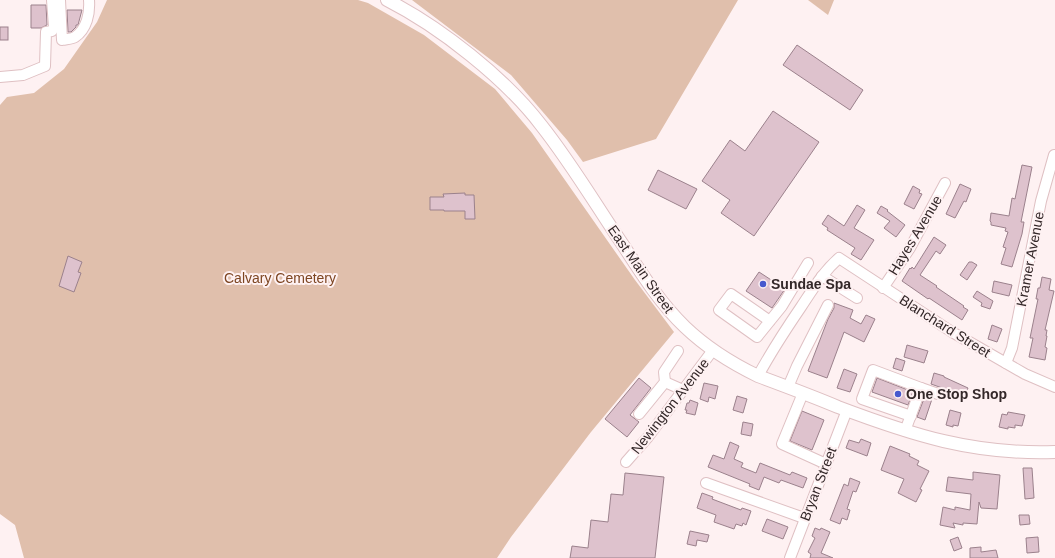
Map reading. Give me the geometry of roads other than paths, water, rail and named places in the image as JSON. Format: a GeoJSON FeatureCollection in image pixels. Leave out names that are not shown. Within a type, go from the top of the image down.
{"type":"FeatureCollection","features":[{"type":"Feature","properties":{"kind":"main road","name":"East Main Street"},"geometry":{"type":"LineString","coordinates":[[387,0],[415,16],[462,50],[494,76],[526,106],[564,157],[654,292],[685,327],[713,350],[758,376],[905,431],[943,442],[975,448],[1015,452],[1055,452]]}},
{"type":"Feature","properties":{"kind":"street"},"geometry":{"type":"LineString","coordinates":[[0,77],[23,75],[45,66],[46,32],[52,31],[54,27],[52,0]]}},
{"type":"Feature","properties":{"kind":"street"},"geometry":{"type":"LineString","coordinates":[[60,0],[62,40],[74,37],[84,27],[88,20],[89,0]]}},
{"type":"Feature","properties":{"kind":"street","name":"Kramer Avenue"},"geometry":{"type":"LineString","coordinates":[[1006,363],[1012,348],[1042,197],[1054,154]]}},
{"type":"Feature","properties":{"kind":"street","name":"Hayes Avenue"},"geometry":{"type":"LineString","coordinates":[[883,288],[913,242],[945,182]]}},
{"type":"Feature","properties":{"kind":"street","name":"Blanchard Street"},"geometry":{"type":"LineString","coordinates":[[822,276],[839,258],[935,322],[1006,363],[1055,387]]}},
{"type":"Feature","properties":{"kind":"street"},"geometry":{"type":"LineString","coordinates":[[770,322],[731,294],[719,310],[757,337],[770,322],[782,306],[808,263]]}},
{"type":"Feature","properties":{"kind":"street"},"geometry":{"type":"LineString","coordinates":[[758,376],[775,346],[822,276],[857,298]]}},
{"type":"Feature","properties":{"kind":"street"},"geometry":{"type":"LineString","coordinates":[[788,387],[828,305]]}},
{"type":"Feature","properties":{"kind":"street","name":"Newington Avenue"},"geometry":{"type":"LineString","coordinates":[[626,462],[648,437],[713,350]]}},
{"type":"Feature","properties":{"kind":"street"},"geometry":{"type":"LineString","coordinates":[[639,414],[665,382],[664,372],[678,351]]}},
{"type":"Feature","properties":{"kind":"street"},"geometry":{"type":"LineString","coordinates":[[911,416],[862,399],[873,370],[938,394]]}},
{"type":"Feature","properties":{"kind":"street"},"geometry":{"type":"LineString","coordinates":[[665,382],[683,390]]}},
{"type":"Feature","properties":{"kind":"street"},"geometry":{"type":"LineString","coordinates":[[905,431],[921,388]]}},
{"type":"Feature","properties":{"kind":"street"},"geometry":{"type":"LineString","coordinates":[[803,393],[782,444],[826,464]]}},
{"type":"Feature","properties":{"kind":"street"},"geometry":{"type":"LineString","coordinates":[[875,420],[880,405]]}},
{"type":"Feature","properties":{"kind":"street","name":"Bryan Street"},"geometry":{"type":"LineString","coordinates":[[790,558],[804,518],[847,410]]}},
{"type":"Feature","properties":{"kind":"street"},"geometry":{"type":"LineString","coordinates":[[892,427],[898,412]]}},
{"type":"Feature","properties":{"kind":"street"},"geometry":{"type":"LineString","coordinates":[[706,483],[804,518]]}},
{"type":"Feature","properties":{"kind":"place","name":"Sundae Spa"},"geometry":{"type":"Point","coordinates":[763,284]}},
{"type":"Feature","properties":{"kind":"place","name":"One Stop Shop"},"geometry":{"type":"Point","coordinates":[898,394]}},
{"type":"Feature","properties":{"kind":"park label","name":"Calvary Cemetery"},"geometry":{"type":"Point","coordinates":[280,278]}}]}
